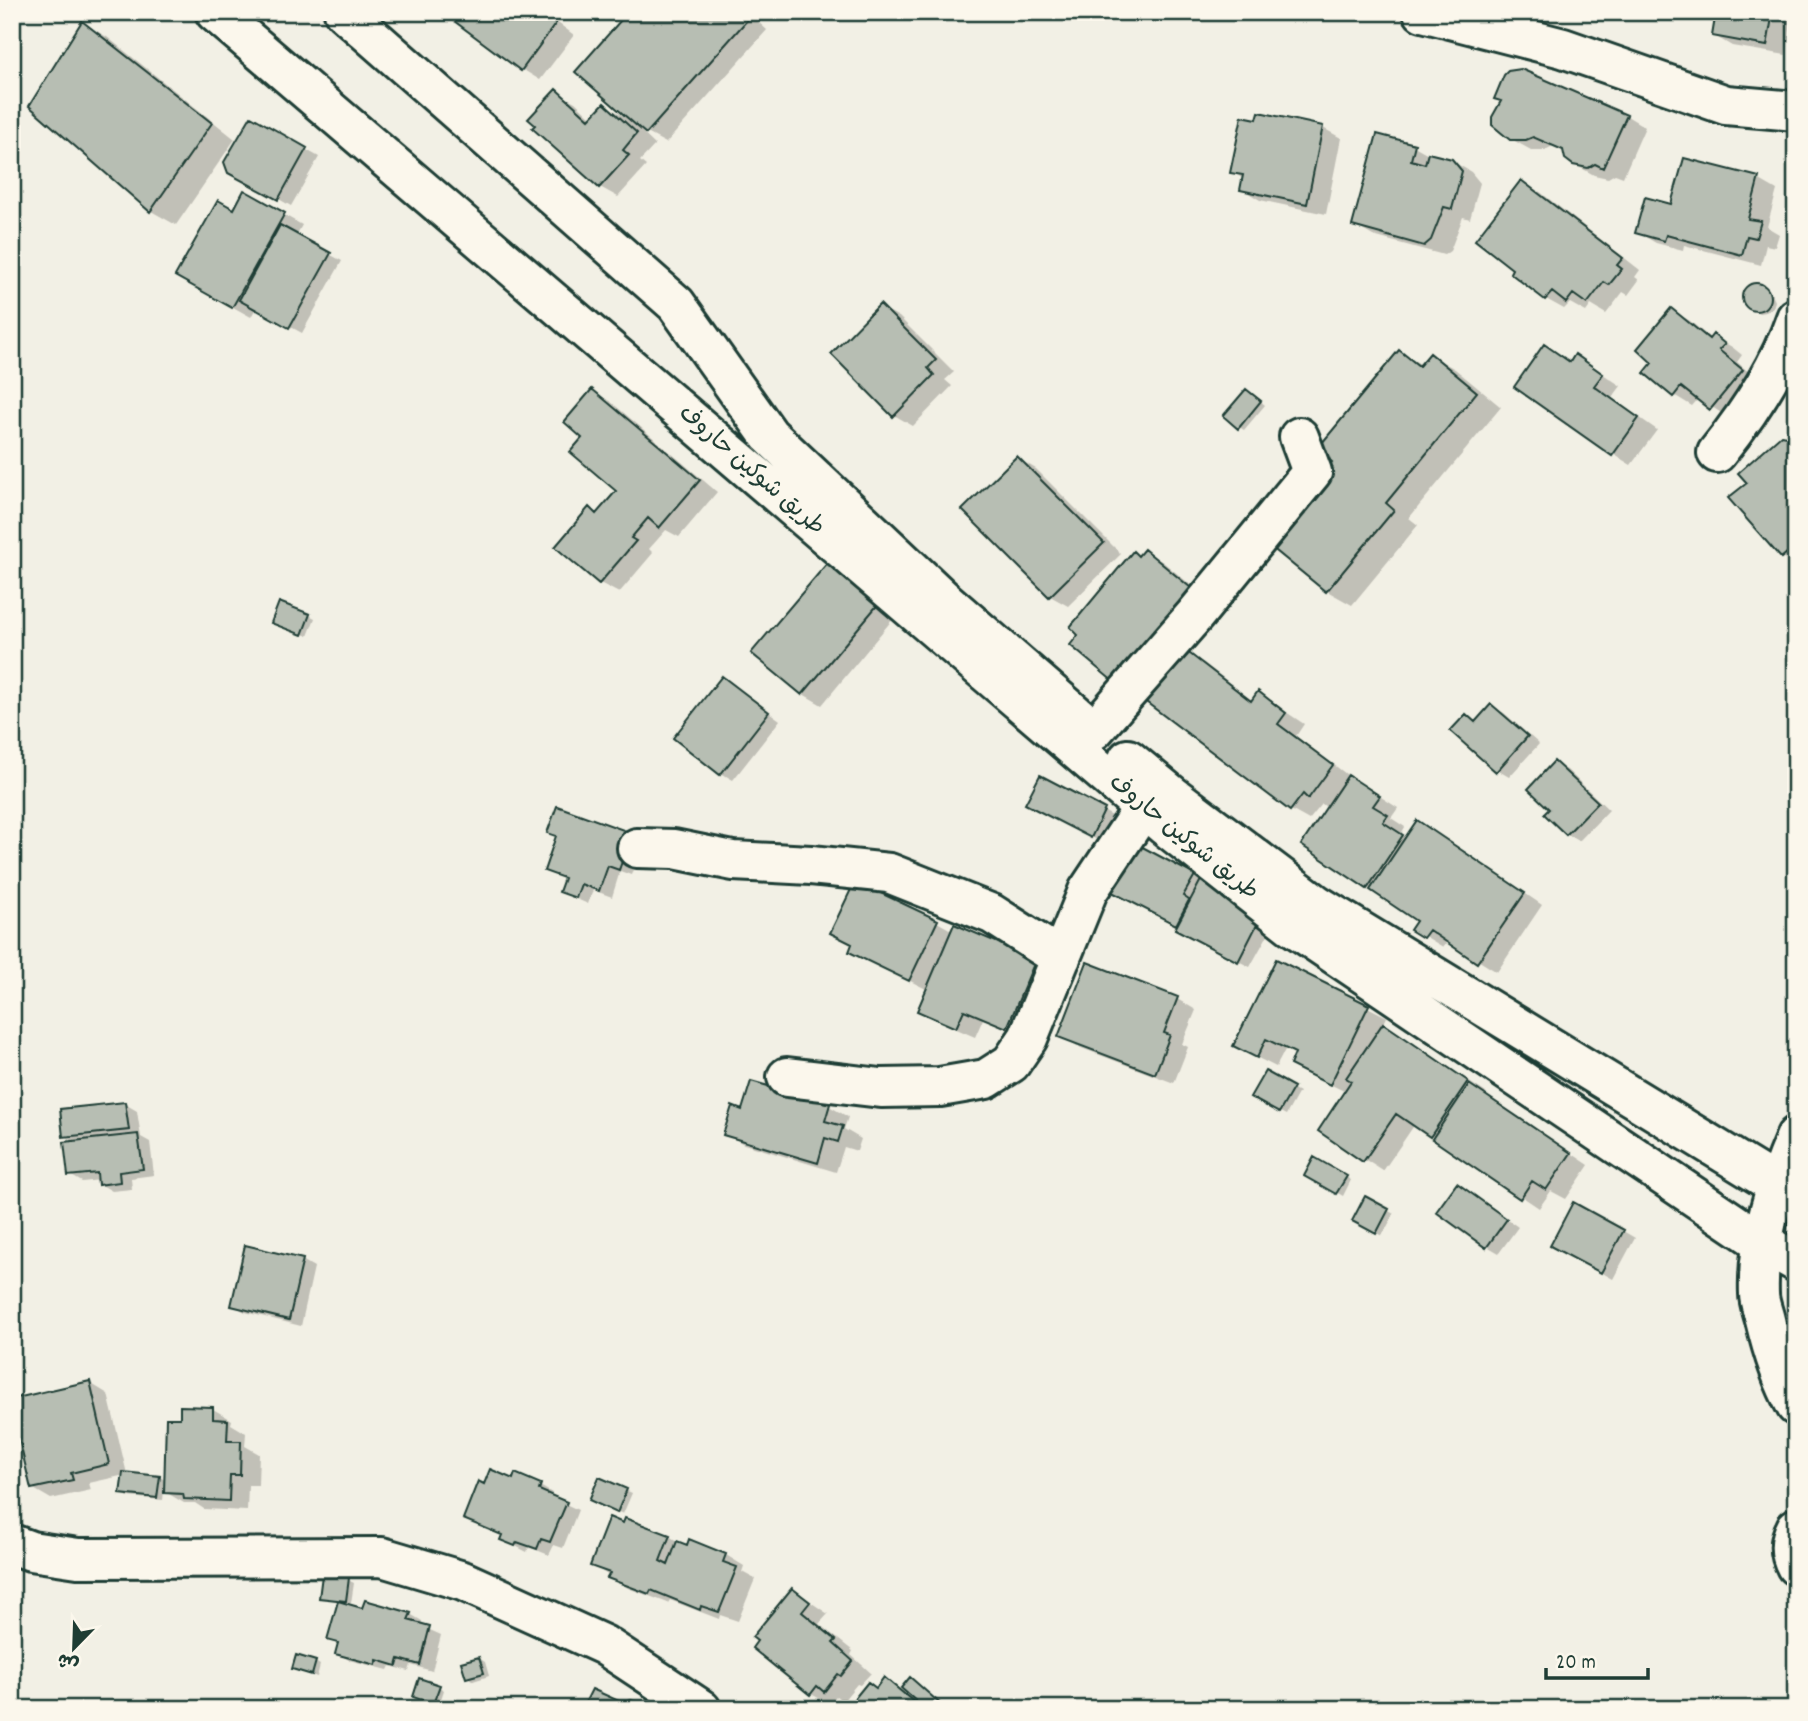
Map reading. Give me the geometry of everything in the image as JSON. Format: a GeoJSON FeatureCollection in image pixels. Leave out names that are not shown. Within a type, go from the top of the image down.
{"type":"FeatureCollection","features":[{"type":"Feature","properties":{"kind":"main road","name":"طريق شوكين حاروف"},"geometry":{"type":"LineString","coordinates":[[215,12],[1165,826],[1304,914]]}},
{"type":"Feature","properties":{"kind":"main road","name":"طريق شوكين حاروف"},"geometry":{"type":"LineString","coordinates":[[344,12],[676,304],[769,435],[942,598],[1173,796],[1304,914]]}},
{"type":"Feature","properties":{"kind":"main road"},"geometry":{"type":"LineString","coordinates":[[1423,12],[1563,48],[1726,105],[1796,111]]}},
{"type":"Feature","properties":{"kind":"main road"},"geometry":{"type":"LineString","coordinates":[[1717,453],[1747,416],[1786,346],[1796,318]]}},
{"type":"Feature","properties":{"kind":"main road"},"geometry":{"type":"LineString","coordinates":[[1094,730],[1195,615],[1312,472],[1299,437]]}},
{"type":"Feature","properties":{"kind":"main road"},"geometry":{"type":"LineString","coordinates":[[787,1077],[880,1088],[940,1087],[986,1079],[1011,1063],[1028,1038],[1088,891],[1143,807]]}},
{"type":"Feature","properties":{"kind":"main road"},"geometry":{"type":"LineString","coordinates":[[637,848],[674,849],[733,861],[889,873],[992,914],[1061,958]]}},
{"type":"Feature","properties":{"kind":"main road"},"geometry":{"type":"LineString","coordinates":[[1304,914],[1786,1191]]}},
{"type":"Feature","properties":{"kind":"main road"},"geometry":{"type":"LineString","coordinates":[[1304,914],[1763,1243],[1796,1262]]}},
{"type":"Feature","properties":{"kind":"main road"},"geometry":{"type":"LineString","coordinates":[[1796,1136],[1786,1191],[1763,1243],[1759,1295],[1772,1348],[1785,1386],[1796,1406]]}},
{"type":"Feature","properties":{"kind":"main road"},"geometry":{"type":"LineString","coordinates":[[1796,1528],[1791,1536],[1790,1549],[1796,1566]]}},
{"type":"Feature","properties":{"kind":"main road"},"geometry":{"type":"LineString","coordinates":[[12,1544],[31,1551],[78,1558],[382,1557],[463,1581],[604,1645],[701,1709]]}},
{"type":"Feature","properties":{"kind":"building"},"geometry":{"type":"Polygon","coordinates":[[[442,12],[542,12],[556,23],[521,71],[442,12]]]}},
{"type":"Feature","properties":{"kind":"building"},"geometry":{"type":"Polygon","coordinates":[[[628,12],[743,12],[749,18],[646,134],[575,72],[628,12]]]}},
{"type":"Feature","properties":{"kind":"building"},"geometry":{"type":"Polygon","coordinates":[[[1716,12],[1773,12],[1767,46],[1712,36],[1716,12]]]}},
{"type":"Feature","properties":{"kind":"building"},"geometry":{"type":"Polygon","coordinates":[[[82,21],[212,123],[150,212],[29,106],[82,21]]]}},
{"type":"Feature","properties":{"kind":"building"},"geometry":{"type":"Polygon","coordinates":[[[1521,69],[1627,115],[1603,168],[1595,164],[1588,168],[1573,165],[1565,159],[1563,150],[1533,137],[1510,140],[1492,125],[1492,117],[1501,101],[1494,99],[1504,75],[1508,71],[1521,69]]]}},
{"type":"Feature","properties":{"kind":"building"},"geometry":{"type":"Polygon","coordinates":[[[556,89],[589,119],[604,103],[637,133],[623,150],[629,155],[599,188],[532,128],[535,125],[528,119],[556,89]]]}},
{"type":"Feature","properties":{"kind":"building"},"geometry":{"type":"Polygon","coordinates":[[[1259,112],[1323,126],[1307,204],[1240,190],[1243,175],[1230,173],[1242,116],[1257,119],[1259,112]]]}},
{"type":"Feature","properties":{"kind":"building"},"geometry":{"type":"Polygon","coordinates":[[[251,116],[307,148],[278,200],[228,173],[224,162],[251,116]]]}},
{"type":"Feature","properties":{"kind":"building"},"geometry":{"type":"Polygon","coordinates":[[[1377,134],[1415,144],[1411,160],[1425,164],[1428,153],[1452,159],[1462,171],[1452,209],[1444,207],[1431,240],[1424,246],[1352,226],[1377,134]]]}},
{"type":"Feature","properties":{"kind":"building"},"geometry":{"type":"Polygon","coordinates":[[[1684,158],[1759,177],[1748,219],[1761,221],[1756,238],[1747,236],[1742,255],[1666,235],[1664,241],[1635,233],[1645,197],[1671,204],[1684,158]]]}},
{"type":"Feature","properties":{"kind":"building"},"geometry":{"type":"Polygon","coordinates":[[[1521,180],[1623,258],[1617,265],[1622,269],[1609,285],[1604,282],[1587,304],[1573,294],[1566,303],[1552,292],[1545,300],[1510,273],[1512,269],[1475,240],[1521,180]]]}},
{"type":"Feature","properties":{"kind":"building"},"geometry":{"type":"Polygon","coordinates":[[[244,190],[285,213],[232,308],[175,276],[218,200],[234,209],[244,190]]]}},
{"type":"Feature","properties":{"kind":"building"},"geometry":{"type":"Polygon","coordinates":[[[280,225],[331,253],[289,328],[239,300],[280,225]]]}},
{"type":"Feature","properties":{"kind":"building"},"geometry":{"type":"Polygon","coordinates":[[[1756,283],[1766,287],[1770,297],[1766,307],[1756,311],[1746,307],[1742,297],[1746,287],[1756,283]]]}},
{"type":"Feature","properties":{"kind":"building"},"geometry":{"type":"Polygon","coordinates":[[[880,304],[936,360],[928,368],[934,375],[893,417],[831,354],[880,304]]]}},
{"type":"Feature","properties":{"kind":"building"},"geometry":{"type":"Polygon","coordinates":[[[1671,308],[1709,339],[1713,334],[1725,344],[1719,350],[1743,370],[1710,410],[1681,387],[1673,397],[1644,373],[1652,363],[1637,349],[1671,308]]]}},
{"type":"Feature","properties":{"kind":"building"},"geometry":{"type":"Polygon","coordinates":[[[1544,344],[1570,362],[1575,354],[1603,374],[1594,386],[1639,418],[1612,456],[1514,387],[1544,344]]]}},
{"type":"Feature","properties":{"kind":"building"},"geometry":{"type":"Polygon","coordinates":[[[1399,350],[1419,366],[1430,353],[1477,392],[1386,503],[1394,510],[1326,592],[1270,546],[1333,470],[1328,466],[1332,462],[1317,449],[1399,350]]]}},
{"type":"Feature","properties":{"kind":"building"},"geometry":{"type":"Polygon","coordinates":[[[592,389],[700,480],[659,528],[648,518],[631,538],[636,541],[599,584],[555,547],[589,507],[596,514],[616,491],[570,452],[582,438],[564,422],[592,389]]]}},
{"type":"Feature","properties":{"kind":"building"},"geometry":{"type":"Polygon","coordinates":[[[1246,389],[1261,401],[1238,429],[1223,416],[1246,389]]]}},
{"type":"Feature","properties":{"kind":"building"},"geometry":{"type":"Polygon","coordinates":[[[1781,435],[1796,438],[1796,545],[1781,558],[1728,498],[1747,483],[1738,473],[1781,435]]]}},
{"type":"Feature","properties":{"kind":"building"},"geometry":{"type":"Polygon","coordinates":[[[1017,456],[1104,543],[1049,597],[962,510],[1017,456]]]}},
{"type":"Feature","properties":{"kind":"building"},"geometry":{"type":"Polygon","coordinates":[[[1144,549],[1191,588],[1186,596],[1193,602],[1115,683],[1070,645],[1078,635],[1070,627],[1133,551],[1138,556],[1144,549]]]}},
{"type":"Feature","properties":{"kind":"building"},"geometry":{"type":"Polygon","coordinates":[[[830,560],[880,602],[802,695],[751,653],[830,560]]]}},
{"type":"Feature","properties":{"kind":"building"},"geometry":{"type":"Polygon","coordinates":[[[279,602],[310,614],[302,635],[271,623],[279,602]]]}},
{"type":"Feature","properties":{"kind":"building"},"geometry":{"type":"Polygon","coordinates":[[[1185,650],[1251,701],[1258,691],[1286,713],[1278,724],[1333,765],[1308,799],[1303,794],[1290,811],[1146,702],[1185,650]]]}},
{"type":"Feature","properties":{"kind":"building"},"geometry":{"type":"Polygon","coordinates":[[[722,676],[769,712],[720,775],[673,738],[722,676]]]}},
{"type":"Feature","properties":{"kind":"building"},"geometry":{"type":"Polygon","coordinates":[[[1491,704],[1528,736],[1496,772],[1450,731],[1466,714],[1475,722],[1491,704]]]}},
{"type":"Feature","properties":{"kind":"building"},"geometry":{"type":"Polygon","coordinates":[[[1554,761],[1598,802],[1566,835],[1544,814],[1549,809],[1528,789],[1554,761]]]}},
{"type":"Feature","properties":{"kind":"building"},"geometry":{"type":"Polygon","coordinates":[[[1040,775],[1105,809],[1091,838],[1025,804],[1040,775]]]}},
{"type":"Feature","properties":{"kind":"building"},"geometry":{"type":"Polygon","coordinates":[[[1348,775],[1380,796],[1373,806],[1388,815],[1383,822],[1403,835],[1367,889],[1301,845],[1348,775]]]}},
{"type":"Feature","properties":{"kind":"building"},"geometry":{"type":"Polygon","coordinates":[[[557,806],[632,833],[619,870],[608,866],[599,891],[581,884],[576,898],[559,892],[564,878],[544,871],[556,836],[547,833],[557,806]]]}},
{"type":"Feature","properties":{"kind":"building"},"geometry":{"type":"Polygon","coordinates":[[[1417,820],[1525,893],[1477,963],[1429,930],[1423,938],[1410,930],[1416,921],[1370,890],[1417,820]]]}},
{"type":"Feature","properties":{"kind":"building"},"geometry":{"type":"Polygon","coordinates":[[[1135,843],[1195,875],[1183,896],[1189,900],[1176,925],[1110,891],[1135,843]]]}},
{"type":"Feature","properties":{"kind":"building"},"geometry":{"type":"Polygon","coordinates":[[[1202,878],[1264,911],[1238,962],[1175,929],[1202,878]]]}},
{"type":"Feature","properties":{"kind":"building"},"geometry":{"type":"Polygon","coordinates":[[[855,881],[938,920],[909,981],[849,952],[852,944],[830,933],[855,881]]]}},
{"type":"Feature","properties":{"kind":"building"},"geometry":{"type":"Polygon","coordinates":[[[954,924],[1036,959],[1007,1028],[964,1010],[956,1028],[917,1011],[954,924]]]}},
{"type":"Feature","properties":{"kind":"building"},"geometry":{"type":"Polygon","coordinates":[[[1276,959],[1369,1005],[1330,1085],[1290,1065],[1295,1053],[1266,1039],[1257,1058],[1233,1046],[1276,959]]]}},
{"type":"Feature","properties":{"kind":"building"},"geometry":{"type":"Polygon","coordinates":[[[1087,962],[1178,997],[1164,1033],[1170,1035],[1155,1074],[1058,1037],[1087,962]]]}},
{"type":"Feature","properties":{"kind":"building"},"geometry":{"type":"Polygon","coordinates":[[[1383,1023],[1468,1081],[1430,1137],[1396,1114],[1363,1162],[1318,1131],[1351,1081],[1346,1078],[1383,1023]]]}},
{"type":"Feature","properties":{"kind":"building"},"geometry":{"type":"Polygon","coordinates":[[[1265,1071],[1294,1087],[1279,1113],[1250,1097],[1265,1071]]]}},
{"type":"Feature","properties":{"kind":"building"},"geometry":{"type":"Polygon","coordinates":[[[751,1081],[830,1104],[825,1121],[843,1126],[838,1142],[825,1138],[818,1163],[723,1135],[732,1106],[742,1110],[751,1081]]]}},
{"type":"Feature","properties":{"kind":"building"},"geometry":{"type":"Polygon","coordinates":[[[1469,1084],[1571,1153],[1546,1190],[1532,1181],[1520,1199],[1432,1139],[1469,1084]]]}},
{"type":"Feature","properties":{"kind":"building"},"geometry":{"type":"Polygon","coordinates":[[[125,1102],[129,1130],[63,1137],[60,1109],[125,1102]]]}},
{"type":"Feature","properties":{"kind":"building"},"geometry":{"type":"Polygon","coordinates":[[[138,1134],[143,1169],[119,1172],[120,1182],[98,1185],[97,1173],[68,1176],[64,1142],[138,1134]]]}},
{"type":"Feature","properties":{"kind":"building"},"geometry":{"type":"Polygon","coordinates":[[[1314,1157],[1347,1176],[1336,1194],[1304,1176],[1314,1157]]]}},
{"type":"Feature","properties":{"kind":"building"},"geometry":{"type":"Polygon","coordinates":[[[1457,1183],[1507,1219],[1486,1248],[1436,1212],[1457,1183]]]}},
{"type":"Feature","properties":{"kind":"building"},"geometry":{"type":"Polygon","coordinates":[[[1365,1196],[1389,1209],[1376,1234],[1352,1221],[1365,1196]]]}},
{"type":"Feature","properties":{"kind":"building"},"geometry":{"type":"Polygon","coordinates":[[[1573,1202],[1624,1230],[1601,1273],[1550,1246],[1573,1202]]]}},
{"type":"Feature","properties":{"kind":"building"},"geometry":{"type":"Polygon","coordinates":[[[245,1245],[303,1259],[289,1320],[231,1306],[245,1245]]]}},
{"type":"Feature","properties":{"kind":"building"},"geometry":{"type":"Polygon","coordinates":[[[90,1381],[109,1464],[71,1473],[73,1480],[31,1489],[12,1410],[12,1399],[90,1381]]]}},
{"type":"Feature","properties":{"kind":"building"},"geometry":{"type":"Polygon","coordinates":[[[180,1406],[213,1407],[213,1419],[228,1420],[227,1441],[241,1441],[240,1475],[230,1475],[229,1501],[184,1499],[183,1494],[164,1493],[166,1418],[180,1418],[180,1406]]]}},
{"type":"Feature","properties":{"kind":"building"},"geometry":{"type":"Polygon","coordinates":[[[490,1469],[513,1479],[515,1473],[541,1484],[539,1490],[567,1502],[550,1542],[541,1539],[537,1549],[517,1542],[515,1546],[500,1540],[502,1535],[463,1519],[478,1481],[484,1484],[490,1469]]]}},
{"type":"Feature","properties":{"kind":"building"},"geometry":{"type":"Polygon","coordinates":[[[123,1472],[160,1476],[157,1498],[120,1494],[123,1472]]]}},
{"type":"Feature","properties":{"kind":"building"},"geometry":{"type":"Polygon","coordinates":[[[599,1477],[627,1489],[617,1513],[589,1500],[599,1477]]]}},
{"type":"Feature","properties":{"kind":"building"},"geometry":{"type":"Polygon","coordinates":[[[609,1517],[623,1523],[625,1518],[670,1535],[660,1561],[668,1565],[677,1541],[687,1545],[689,1539],[726,1554],[723,1562],[737,1567],[719,1612],[701,1606],[700,1610],[651,1590],[649,1594],[607,1578],[610,1573],[590,1566],[609,1517]]]}},
{"type":"Feature","properties":{"kind":"building"},"geometry":{"type":"Polygon","coordinates":[[[322,1575],[349,1578],[346,1601],[319,1598],[322,1575]]]}},
{"type":"Feature","properties":{"kind":"building"},"geometry":{"type":"Polygon","coordinates":[[[792,1588],[810,1602],[802,1612],[836,1640],[833,1643],[853,1661],[824,1692],[817,1686],[810,1695],[752,1648],[757,1641],[752,1637],[792,1588]]]}},
{"type":"Feature","properties":{"kind":"building"},"geometry":{"type":"Polygon","coordinates":[[[365,1600],[411,1613],[408,1620],[430,1626],[420,1665],[399,1659],[397,1666],[377,1660],[376,1665],[335,1654],[338,1643],[327,1640],[338,1601],[362,1608],[365,1600]]]}},
{"type":"Feature","properties":{"kind":"building"},"geometry":{"type":"Polygon","coordinates":[[[296,1655],[316,1661],[312,1675],[292,1669],[296,1655]]]}},
{"type":"Feature","properties":{"kind":"building"},"geometry":{"type":"Polygon","coordinates":[[[479,1657],[484,1673],[466,1678],[461,1662],[479,1657]]]}},
{"type":"Feature","properties":{"kind":"building"},"geometry":{"type":"Polygon","coordinates":[[[884,1677],[922,1709],[846,1709],[868,1682],[876,1688],[884,1677]]]}},
{"type":"Feature","properties":{"kind":"building"},"geometry":{"type":"Polygon","coordinates":[[[910,1677],[944,1707],[943,1709],[925,1709],[901,1688],[910,1677]]]}},
{"type":"Feature","properties":{"kind":"building"},"geometry":{"type":"Polygon","coordinates":[[[419,1678],[440,1685],[433,1704],[413,1697],[419,1678]]]}},
{"type":"Feature","properties":{"kind":"building"},"geometry":{"type":"Polygon","coordinates":[[[592,1689],[623,1703],[631,1700],[640,1703],[645,1709],[582,1709],[592,1689]]]}}]}
